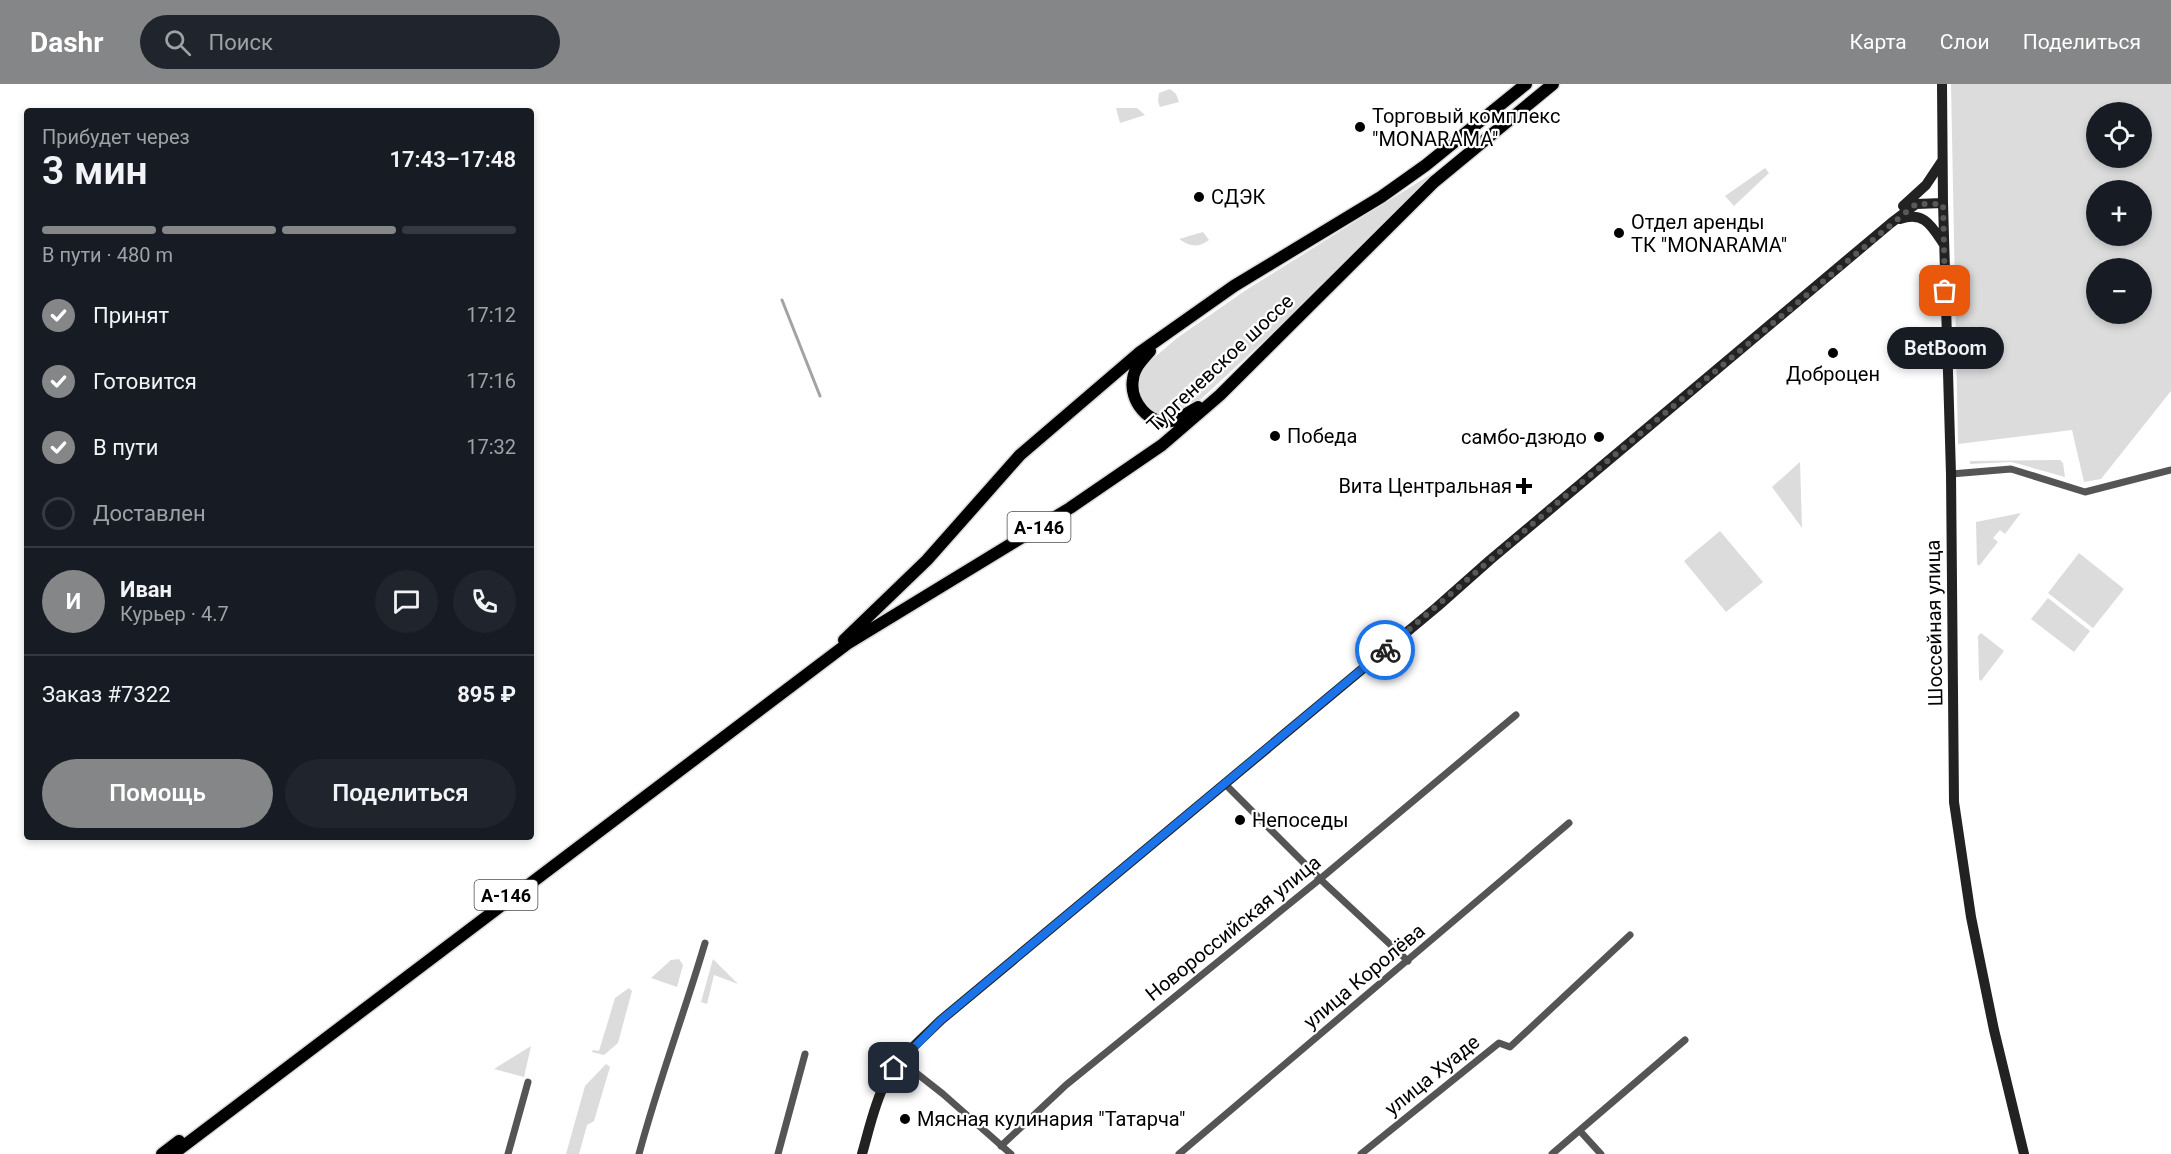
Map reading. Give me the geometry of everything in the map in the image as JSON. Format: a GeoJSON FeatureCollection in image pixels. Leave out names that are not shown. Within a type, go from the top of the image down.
{"type":"FeatureCollection","features":[{"type":"Feature","properties":{"kind":"highway","name":"Тургеневское шоссе"},"geometry":{"type":"LineString","coordinates":[[846,641],[927,560],[1020,456],[1089,394],[1162,335],[1234,286],[1390,190],[1426,165],[1526,84]]}},
{"type":"Feature","properties":{"kind":"highway","name":"Тургеневское шоссе"},"geometry":{"type":"LineString","coordinates":[[846,641],[1070,508],[1162,445],[1220,395],[1434,182],[1553,84]]}},
{"type":"Feature","properties":{"kind":"highway","name":"А-146"},"geometry":{"type":"LineString","coordinates":[[1162,335],[1137,366],[1133,379],[1133,394],[1141,410],[1155,419],[1172,421],[1220,395]]}},
{"type":"Feature","properties":{"kind":"highway","name":"А-146"},"geometry":{"type":"LineString","coordinates":[[162,1154],[846,641]]}},
{"type":"Feature","properties":{"kind":"highway","name":"А-146"},"geometry":{"type":"LineString","coordinates":[[173,1154],[846,641]]}},
{"type":"Feature","properties":{"kind":"street","name":"Шоссейная улица"},"geometry":{"type":"LineString","coordinates":[[1942,84],[1951,474],[1954,802],[1973,928],[1994,1030],[2024,1154]]}},
{"type":"Feature","properties":{"kind":"street"},"geometry":{"type":"LineString","coordinates":[[1891,223],[1902,207],[1926,185],[1942,160]]}},
{"type":"Feature","properties":{"kind":"street"},"geometry":{"type":"LineString","coordinates":[[862,1154],[878,1098],[886,1081],[901,1061],[941,1020],[1437,607],[1497,553],[1891,223],[1916,204],[1943,204]]}},
{"type":"Feature","properties":{"kind":"street"},"geometry":{"type":"LineString","coordinates":[[1891,223],[1910,217],[1922,218],[1929,223],[1944,245]]}},
{"type":"Feature","properties":{"kind":"street"},"geometry":{"type":"LineString","coordinates":[[1951,474],[2011,469],[2085,492],[2171,470]]}},
{"type":"Feature","properties":{"kind":"street","name":"Новороссийская улица"},"geometry":{"type":"LineString","coordinates":[[1001,1146],[1066,1085],[1320,879],[1516,715]]}},
{"type":"Feature","properties":{"kind":"street"},"geometry":{"type":"LineString","coordinates":[[1224,783],[1320,879],[1407,961]]}},
{"type":"Feature","properties":{"kind":"street","name":"улица Королёва"},"geometry":{"type":"LineString","coordinates":[[1179,1154],[1569,823]]}},
{"type":"Feature","properties":{"kind":"street","name":"улица Хуаде"},"geometry":{"type":"LineString","coordinates":[[1361,1154],[1499,1042],[1510,1047],[1630,935]]}},
{"type":"Feature","properties":{"kind":"street"},"geometry":{"type":"LineString","coordinates":[[639,1154],[663,1070],[684,1014],[705,943]]}},
{"type":"Feature","properties":{"kind":"street"},"geometry":{"type":"LineString","coordinates":[[1552,1154],[1685,1040]]}},
{"type":"Feature","properties":{"kind":"street"},"geometry":{"type":"LineString","coordinates":[[778,1154],[805,1054]]}},
{"type":"Feature","properties":{"kind":"street"},"geometry":{"type":"LineString","coordinates":[[901,1061],[943,1094],[1011,1154]]}},
{"type":"Feature","properties":{"kind":"street"},"geometry":{"type":"LineString","coordinates":[[508,1154],[528,1082]]}},
{"type":"Feature","properties":{"kind":"street"},"geometry":{"type":"LineString","coordinates":[[1580,1131],[1601,1154]]}},
{"type":"Feature","properties":{"kind":"shaded area"},"geometry":{"type":"Polygon","coordinates":[[[1951,84],[2171,84],[2171,391],[2101,479],[2084,482],[2072,430],[1958,444],[1951,84]]]}},
{"type":"Feature","properties":{"kind":"shaded area"},"geometry":{"type":"Polygon","coordinates":[[[1170,89],[1176,94],[1179,102],[1160,107],[1159,93],[1170,89]]]}},
{"type":"Feature","properties":{"kind":"shaded area"},"geometry":{"type":"Polygon","coordinates":[[[1116,108],[1137,108],[1145,115],[1120,123],[1116,108]]]}},
{"type":"Feature","properties":{"kind":"shaded area"},"geometry":{"type":"Polygon","coordinates":[[[1765,168],[1769,173],[1734,206],[1725,196],[1765,168]]]}},
{"type":"Feature","properties":{"kind":"shaded area"},"geometry":{"type":"Polygon","coordinates":[[[1433,173],[1297,310],[1199,401],[1170,415],[1156,415],[1144,407],[1137,393],[1138,380],[1148,363],[1177,338],[1246,290],[1433,173]]]}},
{"type":"Feature","properties":{"kind":"shaded area"},"geometry":{"type":"Polygon","coordinates":[[[1203,232],[1209,240],[1198,245],[1190,245],[1179,239],[1203,232]]]}},
{"type":"Feature","properties":{"kind":"shaded area"},"geometry":{"type":"Polygon","coordinates":[[[2060,460],[2063,463],[2065,477],[2012,462],[1970,464],[1970,461],[2060,460]]]}},
{"type":"Feature","properties":{"kind":"shaded area"},"geometry":{"type":"Polygon","coordinates":[[[1800,462],[1802,528],[1772,487],[1800,462]]]}},
{"type":"Feature","properties":{"kind":"shaded area"},"geometry":{"type":"Polygon","coordinates":[[[2021,513],[2005,534],[2000,530],[1993,538],[1998,542],[1979,566],[1977,564],[1976,522],[2021,513]]]}},
{"type":"Feature","properties":{"kind":"shaded area"},"geometry":{"type":"Polygon","coordinates":[[[1720,531],[1763,582],[1726,612],[1684,561],[1720,531]]]}},
{"type":"Feature","properties":{"kind":"shaded area"},"geometry":{"type":"Polygon","coordinates":[[[2079,553],[2124,589],[2093,628],[2048,593],[2079,553]]]}},
{"type":"Feature","properties":{"kind":"shaded area"},"geometry":{"type":"Polygon","coordinates":[[[2048,598],[2090,631],[2074,652],[2031,619],[2048,598]]]}},
{"type":"Feature","properties":{"kind":"shaded area"},"geometry":{"type":"Polygon","coordinates":[[[1981,633],[2004,651],[1981,681],[1979,679],[1978,636],[1981,633]]]}},
{"type":"Feature","properties":{"kind":"shaded area"},"geometry":{"type":"Polygon","coordinates":[[[679,959],[683,965],[677,987],[651,978],[671,960],[679,959]]]}},
{"type":"Feature","properties":{"kind":"shaded area"},"geometry":{"type":"Polygon","coordinates":[[[713,959],[738,984],[714,975],[707,1004],[701,1002],[713,959]]]}},
{"type":"Feature","properties":{"kind":"shaded area"},"geometry":{"type":"Polygon","coordinates":[[[629,988],[632,991],[618,1043],[604,1055],[592,1052],[593,1050],[599,1051],[615,998],[629,988]]]}},
{"type":"Feature","properties":{"kind":"shaded area"},"geometry":{"type":"Polygon","coordinates":[[[531,1046],[524,1077],[494,1069],[531,1046]]]}},
{"type":"Feature","properties":{"kind":"shaded area"},"geometry":{"type":"Polygon","coordinates":[[[606,1064],[610,1067],[594,1121],[587,1125],[579,1154],[566,1154],[585,1086],[606,1064]]]}},
{"type":"Feature","properties":{"kind":"waterway"},"geometry":{"type":"LineString","coordinates":[[782,300],[820,396]]}},
{"type":"Feature","properties":{"kind":"way so far"},"geometry":{"type":"LineString","coordinates":[[1385,650],[1556,504],[1916,204],[1943,204],[1945,291]]}},
{"type":"Feature","properties":{"kind":"place","name":"Торговый комплекс \"MONARAMA\""},"geometry":{"type":"Point","coordinates":[1360,127]}},
{"type":"Feature","properties":{"kind":"place","name":"СДЭК"},"geometry":{"type":"Point","coordinates":[1199,197]}},
{"type":"Feature","properties":{"kind":"place","name":"Отдел аренды ТК \"MONARAMA\""},"geometry":{"type":"Point","coordinates":[1619,233]}},
{"type":"Feature","properties":{"kind":"place","name":"BetBoom"},"geometry":{"type":"Point","coordinates":[1945,291]}},
{"type":"Feature","properties":{"kind":"place","name":"Доброцен"},"geometry":{"type":"Point","coordinates":[1833,353]}},
{"type":"Feature","properties":{"kind":"place","name":"Победа"},"geometry":{"type":"Point","coordinates":[1275,436]}},
{"type":"Feature","properties":{"kind":"place","name":"самбо-дзюдо"},"geometry":{"type":"Point","coordinates":[1599,437]}},
{"type":"Feature","properties":{"kind":"place","name":"Вита Центральная"},"geometry":{"type":"Point","coordinates":[1524,486]}},
{"type":"Feature","properties":{"kind":"place","name":"Непоседы"},"geometry":{"type":"Point","coordinates":[1240,820]}},
{"type":"Feature","properties":{"kind":"place","name":"Мясная кулинария \"Татарча\""},"geometry":{"type":"Point","coordinates":[905,1119]}},
{"type":"Feature","properties":{"kind":"route"},"geometry":{"type":"LineString","coordinates":[[894,1068],[941,1020],[1385,650]]}}]}
